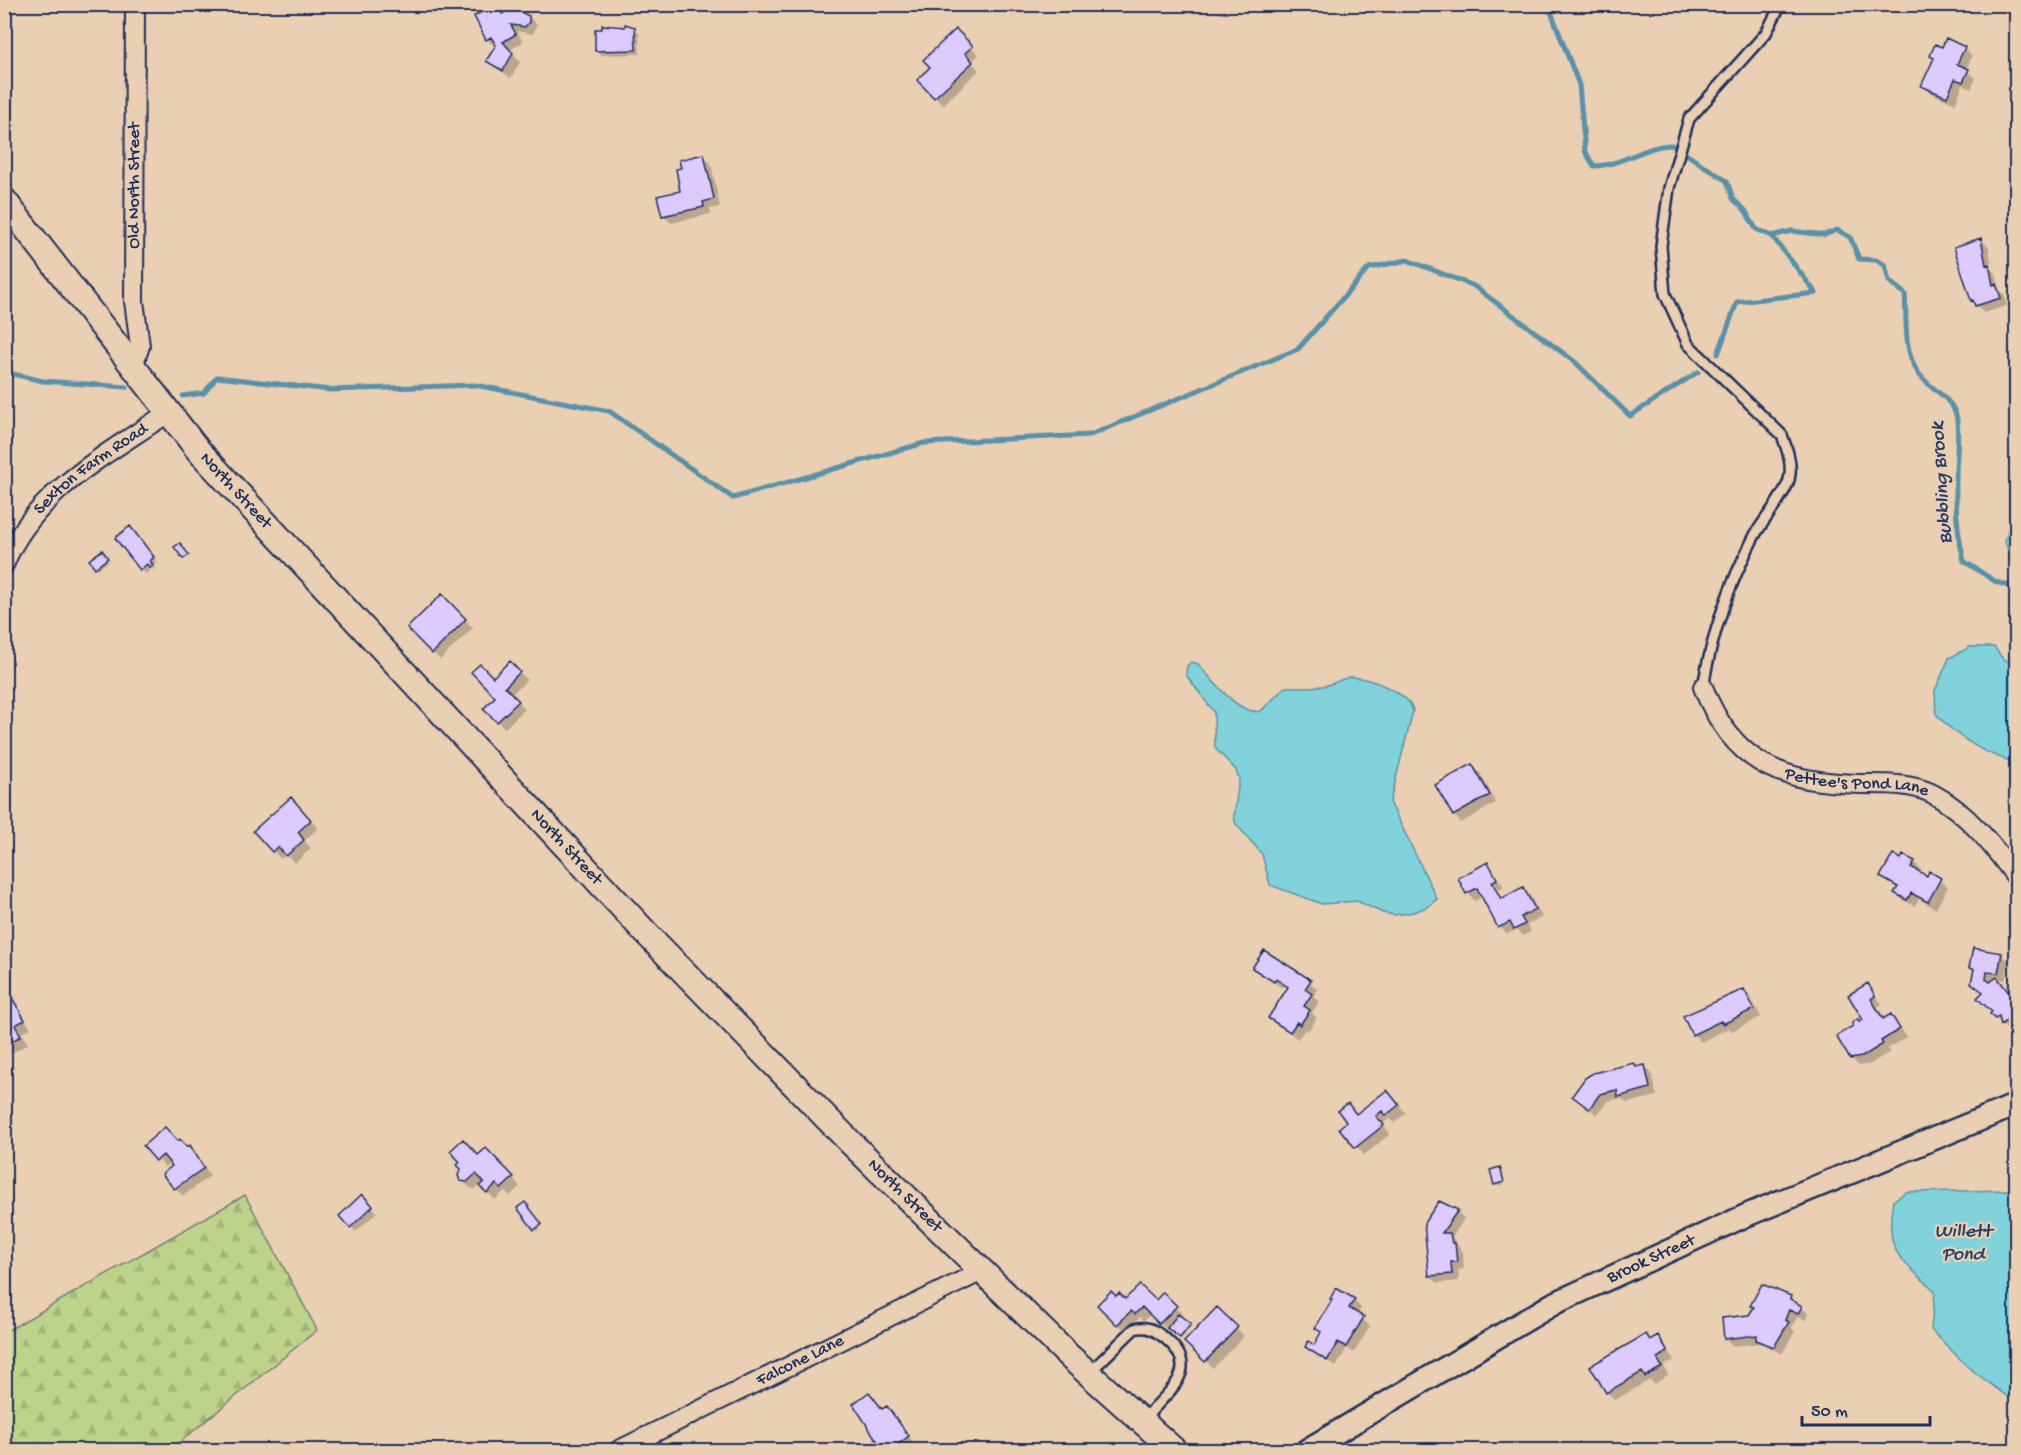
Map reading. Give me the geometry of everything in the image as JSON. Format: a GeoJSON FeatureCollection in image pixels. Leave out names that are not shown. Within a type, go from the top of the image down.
{"type":"FeatureCollection","features":[{"type":"Feature","properties":{"kind":"main road","name":"North Street"},"geometry":{"type":"LineString","coordinates":[[4,200],[198,450],[655,942],[851,1143],[1089,1374],[1174,1450]]}},
{"type":"Feature","properties":{"kind":"street","name":"Old North Street"},"geometry":{"type":"LineString","coordinates":[[133,366],[140,346],[134,301],[135,4]]}},
{"type":"Feature","properties":{"kind":"street","name":"Sexton Farm Road"},"geometry":{"type":"LineString","coordinates":[[4,565],[37,510],[67,483],[169,412]]}},
{"type":"Feature","properties":{"kind":"street","name":"Pettee's Pond Lane"},"geometry":{"type":"LineString","coordinates":[[1703,687],[1720,726],[1735,743],[1755,759],[1800,778],[1825,782],[1890,784],[1912,787],[1932,794],[1976,828],[2016,877]]}},
{"type":"Feature","properties":{"kind":"street","name":"Brook Street"},"geometry":{"type":"LineString","coordinates":[[1307,1450],[1553,1304],[1747,1215],[2016,1105]]}},
{"type":"Feature","properties":{"kind":"street","name":"Falcone Lane"},"geometry":{"type":"LineString","coordinates":[[619,1450],[982,1271]]}},
{"type":"Feature","properties":{"kind":"lane"},"geometry":{"type":"LineString","coordinates":[[1703,687],[1710,644],[1727,592],[1755,534],[1789,480],[1790,455],[1782,435],[1688,344],[1665,294],[1661,246],[1669,188],[1689,119],[1766,33],[1781,4]]}},
{"type":"Feature","properties":{"kind":"lane"},"geometry":{"type":"LineString","coordinates":[[1089,1374],[1134,1329],[1144,1326],[1156,1331],[1179,1351],[1185,1364],[1182,1376],[1142,1422]]}},
{"type":"Feature","properties":{"kind":"green space"},"geometry":{"type":"Polygon","coordinates":[[[245,1195],[317,1330],[170,1450],[5,1450],[5,1332],[245,1195]]]}},
{"type":"Feature","properties":{"kind":"water"},"geometry":{"type":"Polygon","coordinates":[[[2016,517],[2016,575],[2005,541],[2011,519],[2016,517]]]}},
{"type":"Feature","properties":{"kind":"water"},"geometry":{"type":"Polygon","coordinates":[[[1970,647],[1994,647],[2004,660],[2016,662],[2016,762],[1994,755],[1973,744],[1936,714],[1935,691],[1949,658],[1970,647]]]}},
{"type":"Feature","properties":{"kind":"water"},"geometry":{"type":"Polygon","coordinates":[[[1191,662],[1198,664],[1226,695],[1243,708],[1252,711],[1261,711],[1285,687],[1323,686],[1350,677],[1377,683],[1405,698],[1413,711],[1390,802],[1437,899],[1429,906],[1414,912],[1394,915],[1383,913],[1357,901],[1322,904],[1270,885],[1262,854],[1236,824],[1234,817],[1239,779],[1236,770],[1215,748],[1214,712],[1186,675],[1187,666],[1191,662]]]}},
{"type":"Feature","properties":{"kind":"water","name":"Willett Pond"},"geometry":{"type":"Polygon","coordinates":[[[2016,1190],[2016,1403],[1969,1368],[1931,1330],[1935,1291],[1904,1262],[1898,1253],[1893,1244],[1891,1218],[1893,1201],[1906,1192],[2016,1190]]]}},
{"type":"Feature","properties":{"kind":"building"},"geometry":{"type":"Polygon","coordinates":[[[475,4],[497,4],[502,14],[512,8],[529,16],[529,22],[525,27],[511,25],[516,34],[503,42],[513,53],[503,71],[486,61],[496,45],[491,37],[486,40],[474,16],[480,13],[475,4]]]}},
{"type":"Feature","properties":{"kind":"building"},"geometry":{"type":"Polygon","coordinates":[[[625,24],[635,27],[636,50],[595,51],[595,29],[602,29],[602,25],[625,27],[625,24]]]}},
{"type":"Feature","properties":{"kind":"building"},"geometry":{"type":"Polygon","coordinates":[[[956,29],[973,46],[965,53],[973,62],[934,98],[917,80],[930,67],[923,60],[956,29]]]}},
{"type":"Feature","properties":{"kind":"building"},"geometry":{"type":"Polygon","coordinates":[[[1946,38],[1965,47],[1957,64],[1969,69],[1963,82],[1955,79],[1947,97],[1921,86],[1934,58],[1930,56],[1935,44],[1942,47],[1946,38]]]}},
{"type":"Feature","properties":{"kind":"building"},"geometry":{"type":"Polygon","coordinates":[[[704,154],[714,199],[703,202],[704,207],[662,216],[657,196],[680,191],[676,169],[681,168],[679,160],[704,154]]]}},
{"type":"Feature","properties":{"kind":"building"},"geometry":{"type":"Polygon","coordinates":[[[1981,238],[1986,265],[1989,264],[1993,285],[1996,284],[2001,298],[1975,306],[1973,300],[1971,301],[1954,247],[1981,238]]]}},
{"type":"Feature","properties":{"kind":"building"},"geometry":{"type":"Polygon","coordinates":[[[130,526],[154,557],[150,561],[153,565],[150,568],[147,564],[140,570],[115,538],[130,526]]]}},
{"type":"Feature","properties":{"kind":"building"},"geometry":{"type":"Polygon","coordinates":[[[180,543],[189,555],[183,559],[174,547],[180,543]]]}},
{"type":"Feature","properties":{"kind":"building"},"geometry":{"type":"Polygon","coordinates":[[[102,550],[108,558],[95,568],[89,560],[102,550]]]}},
{"type":"Feature","properties":{"kind":"building"},"geometry":{"type":"Polygon","coordinates":[[[442,594],[466,619],[432,654],[407,628],[442,594]]]}},
{"type":"Feature","properties":{"kind":"building"},"geometry":{"type":"Polygon","coordinates":[[[510,661],[520,672],[505,687],[519,701],[497,722],[483,709],[495,697],[471,672],[480,664],[493,677],[510,661]]]}},
{"type":"Feature","properties":{"kind":"building"},"geometry":{"type":"Polygon","coordinates":[[[1472,764],[1490,795],[1453,816],[1435,785],[1472,764]]]}},
{"type":"Feature","properties":{"kind":"building"},"geometry":{"type":"Polygon","coordinates":[[[291,797],[311,820],[298,832],[304,840],[286,856],[278,847],[272,852],[253,831],[291,797]]]}},
{"type":"Feature","properties":{"kind":"building"},"geometry":{"type":"Polygon","coordinates":[[[1893,854],[1901,859],[1903,855],[1915,861],[1911,867],[1927,876],[1929,871],[1941,878],[1928,902],[1911,893],[1907,900],[1894,893],[1898,887],[1880,877],[1893,854]]]}},
{"type":"Feature","properties":{"kind":"building"},"geometry":{"type":"Polygon","coordinates":[[[1488,862],[1497,879],[1492,882],[1501,899],[1523,887],[1535,909],[1521,917],[1525,924],[1514,930],[1510,922],[1498,928],[1477,888],[1466,894],[1458,878],[1488,862]]]}},
{"type":"Feature","properties":{"kind":"building"},"geometry":{"type":"Polygon","coordinates":[[[1973,948],[2002,953],[1998,973],[1987,972],[1986,979],[1990,982],[1997,977],[2016,1002],[2016,1011],[2001,1025],[1999,1016],[1995,1019],[1990,1014],[1992,1012],[1977,998],[1983,992],[1971,983],[1974,969],[1969,968],[1973,948]]]}},
{"type":"Feature","properties":{"kind":"building"},"geometry":{"type":"Polygon","coordinates":[[[1264,950],[1311,980],[1305,989],[1312,994],[1304,1006],[1310,1010],[1300,1025],[1297,1022],[1290,1032],[1268,1018],[1288,987],[1276,979],[1274,982],[1252,968],[1264,950]]]}},
{"type":"Feature","properties":{"kind":"building"},"geometry":{"type":"Polygon","coordinates":[[[1868,983],[1875,996],[1871,999],[1883,1019],[1891,1014],[1900,1029],[1881,1041],[1883,1044],[1862,1057],[1850,1059],[1836,1036],[1853,1026],[1852,1023],[1858,1019],[1859,1022],[1863,1020],[1848,995],[1868,983]]]}},
{"type":"Feature","properties":{"kind":"building"},"geometry":{"type":"Polygon","coordinates":[[[1744,989],[1754,1009],[1723,1024],[1721,1021],[1692,1035],[1683,1016],[1744,989]]]}},
{"type":"Feature","properties":{"kind":"building"},"geometry":{"type":"Polygon","coordinates":[[[11,996],[25,1020],[15,1025],[21,1036],[4,1046],[4,1000],[11,996]]]}},
{"type":"Feature","properties":{"kind":"building"},"geometry":{"type":"Polygon","coordinates":[[[1634,1063],[1636,1067],[1645,1065],[1650,1088],[1618,1097],[1617,1090],[1600,1094],[1589,1109],[1572,1096],[1585,1078],[1593,1073],[1634,1063]]]}},
{"type":"Feature","properties":{"kind":"building"},"geometry":{"type":"Polygon","coordinates":[[[1387,1090],[1399,1105],[1385,1116],[1382,1111],[1376,1116],[1384,1125],[1355,1148],[1339,1128],[1346,1122],[1338,1111],[1348,1103],[1356,1114],[1387,1090]]]}},
{"type":"Feature","properties":{"kind":"building"},"geometry":{"type":"Polygon","coordinates":[[[165,1127],[178,1141],[180,1139],[187,1147],[190,1145],[204,1168],[174,1189],[162,1174],[172,1166],[163,1155],[156,1161],[143,1146],[165,1127]]]}},
{"type":"Feature","properties":{"kind":"building"},"geometry":{"type":"Polygon","coordinates":[[[463,1139],[478,1155],[486,1148],[514,1177],[501,1189],[496,1184],[487,1193],[479,1186],[484,1182],[476,1174],[467,1182],[460,1181],[458,1175],[461,1169],[457,1165],[460,1162],[450,1151],[463,1139]]]}},
{"type":"Feature","properties":{"kind":"building"},"geometry":{"type":"Polygon","coordinates":[[[1500,1167],[1504,1182],[1494,1185],[1490,1170],[1500,1167]]]}},
{"type":"Feature","properties":{"kind":"building"},"geometry":{"type":"Polygon","coordinates":[[[362,1194],[373,1206],[350,1228],[339,1216],[362,1194]]]}},
{"type":"Feature","properties":{"kind":"building"},"geometry":{"type":"Polygon","coordinates":[[[1439,1201],[1458,1210],[1442,1233],[1450,1233],[1452,1243],[1455,1243],[1457,1262],[1451,1262],[1452,1274],[1429,1276],[1424,1223],[1439,1201]]]}},
{"type":"Feature","properties":{"kind":"building"},"geometry":{"type":"Polygon","coordinates":[[[525,1202],[542,1224],[534,1230],[517,1208],[525,1202]]]}},
{"type":"Feature","properties":{"kind":"building"},"geometry":{"type":"Polygon","coordinates":[[[1762,1284],[1791,1296],[1790,1299],[1802,1306],[1798,1314],[1789,1310],[1785,1320],[1789,1322],[1774,1347],[1756,1340],[1757,1335],[1724,1339],[1722,1318],[1749,1315],[1754,1307],[1750,1306],[1762,1284]]]}},
{"type":"Feature","properties":{"kind":"building"},"geometry":{"type":"Polygon","coordinates":[[[1140,1285],[1156,1300],[1163,1292],[1177,1306],[1159,1324],[1142,1307],[1135,1314],[1131,1311],[1117,1325],[1097,1305],[1111,1291],[1116,1296],[1119,1293],[1125,1299],[1140,1285]]]}},
{"type":"Feature","properties":{"kind":"building"},"geometry":{"type":"Polygon","coordinates":[[[1336,1288],[1355,1299],[1349,1308],[1364,1317],[1346,1347],[1338,1342],[1327,1361],[1305,1347],[1308,1341],[1314,1345],[1321,1332],[1315,1328],[1332,1300],[1330,1299],[1336,1288]]]}},
{"type":"Feature","properties":{"kind":"building"},"geometry":{"type":"Polygon","coordinates":[[[1217,1307],[1238,1327],[1205,1362],[1184,1342],[1217,1307]]]}},
{"type":"Feature","properties":{"kind":"building"},"geometry":{"type":"Polygon","coordinates":[[[1178,1314],[1191,1324],[1180,1338],[1167,1328],[1178,1314]]]}},
{"type":"Feature","properties":{"kind":"building"},"geometry":{"type":"Polygon","coordinates":[[[1646,1334],[1650,1340],[1658,1335],[1668,1352],[1657,1358],[1662,1367],[1645,1377],[1642,1372],[1606,1393],[1590,1366],[1646,1334]]]}},
{"type":"Feature","properties":{"kind":"building"},"geometry":{"type":"Polygon","coordinates":[[[869,1392],[882,1409],[887,1406],[909,1436],[890,1450],[883,1450],[853,1404],[869,1392]]]}},
{"type":"Feature","properties":{"kind":"waterway","name":"Bubbling Brook"},"geometry":{"type":"LineString","coordinates":[[1548,4],[1579,85],[1585,151],[1594,166],[1614,163],[1652,148],[1672,145]]}},
{"type":"Feature","properties":{"kind":"waterway","name":"Bubbling Brook"},"geometry":{"type":"LineString","coordinates":[[1683,152],[1727,181],[1733,199],[1745,210],[1756,229],[1772,236],[1792,231],[1824,235],[1837,230],[1850,237],[1859,259],[1876,260],[1885,265],[1889,281],[1905,294],[1906,334],[1917,371],[1949,402],[1956,415],[1958,436],[1956,507],[1964,561],[1996,582],[2016,588]]}},
{"type":"Feature","properties":{"kind":"waterway"},"geometry":{"type":"LineString","coordinates":[[1718,354],[1737,302],[1816,293],[1772,236]]}},
{"type":"Feature","properties":{"kind":"waterway"},"geometry":{"type":"LineString","coordinates":[[183,396],[204,393],[217,377],[330,390],[475,385],[609,411],[733,498],[924,443],[1090,435],[1298,349],[1369,268],[1407,260],[1474,286],[1575,362],[1630,416],[1698,372]]}},
{"type":"Feature","properties":{"kind":"waterway"},"geometry":{"type":"LineString","coordinates":[[4,372],[43,381],[127,387]]}}]}
